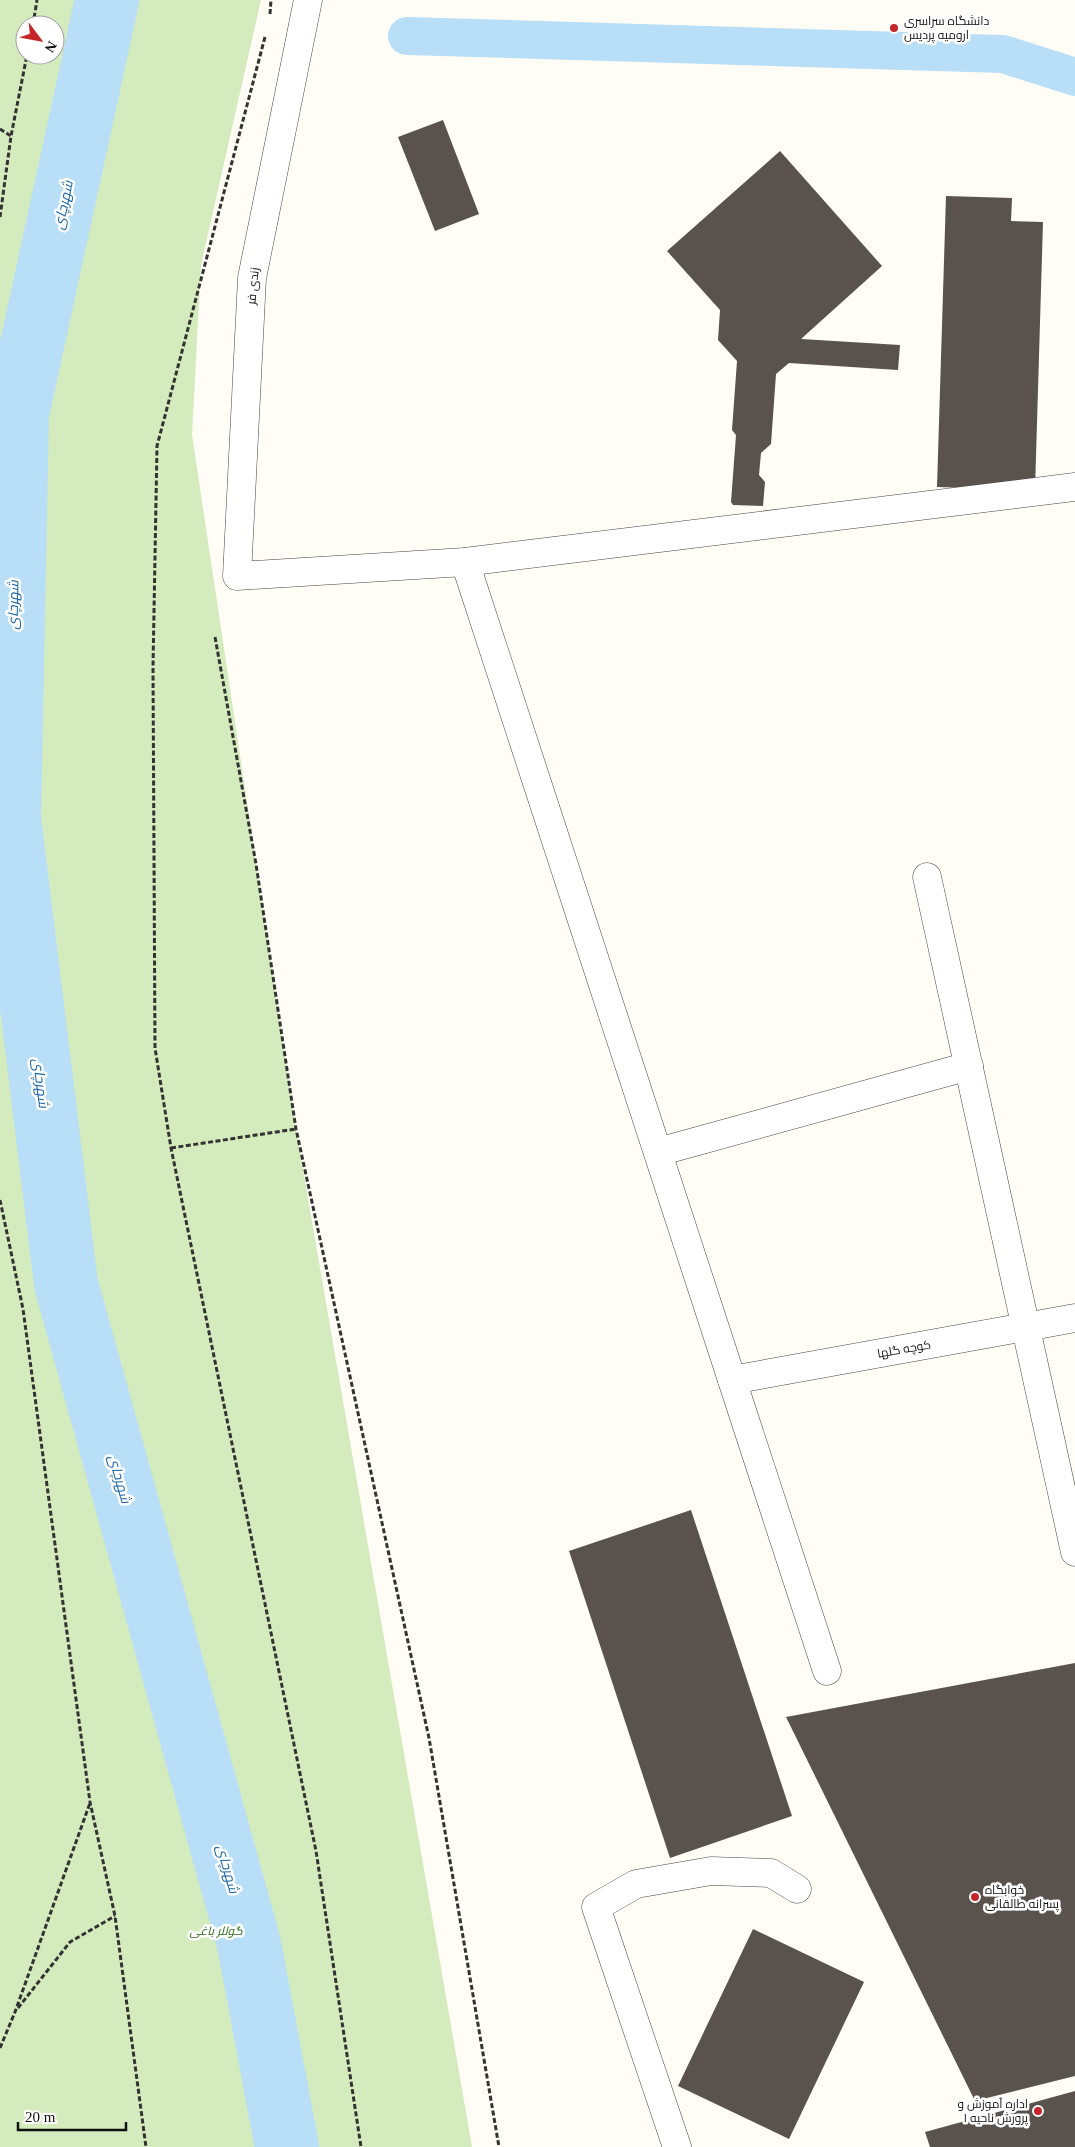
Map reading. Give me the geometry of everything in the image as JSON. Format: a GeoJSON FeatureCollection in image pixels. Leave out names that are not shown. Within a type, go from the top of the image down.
{"type":"FeatureCollection","features":[{"type":"Feature","properties":{"kind":"street","name":"زندی فر"},"geometry":{"type":"LineString","coordinates":[[308,0],[252,278],[236,576],[465,562]]}},
{"type":"Feature","properties":{"kind":"street"},"geometry":{"type":"LineString","coordinates":[[827,1671],[465,562],[1075,487]]}},
{"type":"Feature","properties":{"kind":"street"},"geometry":{"type":"LineString","coordinates":[[927,877],[1075,1552]]}},
{"type":"Feature","properties":{"kind":"street"},"geometry":{"type":"LineString","coordinates":[[658,1152],[969,1066]]}},
{"type":"Feature","properties":{"kind":"street","name":"کوچه گلها"},"geometry":{"type":"LineString","coordinates":[[732,1380],[1075,1318]]}},
{"type":"Feature","properties":{"kind":"street"},"geometry":{"type":"LineString","coordinates":[[677,2147],[596,1907],[636,1884],[711,1871],[771,1873],[797,1889]]}},
{"type":"Feature","properties":{"kind":"path"},"geometry":{"type":"LineString","coordinates":[[35,15],[37,0]]}},
{"type":"Feature","properties":{"kind":"path"},"geometry":{"type":"LineString","coordinates":[[269,21],[271,0]]}},
{"type":"Feature","properties":{"kind":"path"},"geometry":{"type":"LineString","coordinates":[[266,31],[157,446],[153,667],[155,1048],[171,1148],[316,1851],[361,2147]]}},
{"type":"Feature","properties":{"kind":"path"},"geometry":{"type":"LineString","coordinates":[[0,217],[11,136],[25,65]]}},
{"type":"Feature","properties":{"kind":"path"},"geometry":{"type":"LineString","coordinates":[[0,129],[11,136]]}},
{"type":"Feature","properties":{"kind":"path"},"geometry":{"type":"LineString","coordinates":[[214,637],[256,864],[296,1129],[429,1738],[499,2147]]}},
{"type":"Feature","properties":{"kind":"path"},"geometry":{"type":"LineString","coordinates":[[171,1148],[296,1129]]}},
{"type":"Feature","properties":{"kind":"path"},"geometry":{"type":"LineString","coordinates":[[0,1200],[23,1309],[90,1802],[115,1916],[146,2147]]}},
{"type":"Feature","properties":{"kind":"path"},"geometry":{"type":"LineString","coordinates":[[0,2048],[15,2012],[90,1802]]}},
{"type":"Feature","properties":{"kind":"path"},"geometry":{"type":"LineString","coordinates":[[15,2012],[70,1942],[115,1916]]}},
{"type":"Feature","properties":{"kind":"green space","name":"گوللر باغی"},"geometry":{"type":"Polygon","coordinates":[[[0,0],[261,0],[201,265],[192,435],[296,1129],[472,2147],[0,2147],[0,0]]]}},
{"type":"Feature","properties":{"kind":"building"},"geometry":{"type":"Polygon","coordinates":[[[443,120],[479,214],[435,231],[398,137],[443,120]]]}},
{"type":"Feature","properties":{"kind":"building"},"geometry":{"type":"Polygon","coordinates":[[[780,151],[882,266],[801,339],[900,345],[898,370],[789,363],[776,374],[771,444],[761,453],[759,475],[765,482],[763,506],[733,505],[731,502],[736,435],[732,430],[737,361],[718,340],[720,310],[667,251],[780,151]]]}},
{"type":"Feature","properties":{"kind":"building"},"geometry":{"type":"Polygon","coordinates":[[[946,196],[1012,198],[1011,221],[1043,222],[1035,490],[937,487],[946,196]]]}},
{"type":"Feature","properties":{"kind":"building"},"geometry":{"type":"Polygon","coordinates":[[[691,1510],[792,1816],[670,1858],[569,1551],[691,1510]]]}},
{"type":"Feature","properties":{"kind":"building","name":"خوابگاه پسرانه طالقانی"},"geometry":{"type":"Polygon","coordinates":[[[1075,1663],[1075,2076],[975,2101],[786,1717],[1075,1663]]]}},
{"type":"Feature","properties":{"kind":"building"},"geometry":{"type":"Polygon","coordinates":[[[753,1929],[864,1982],[789,2139],[678,2086],[753,1929]]]}},
{"type":"Feature","properties":{"kind":"building","name":"اداره آموزش و پرورش ناحیه ۱"},"geometry":{"type":"Polygon","coordinates":[[[1075,2091],[1075,2147],[930,2147],[925,2132],[1075,2091]]]}},
{"type":"Feature","properties":{"kind":"waterway","name":"شهرچای"},"geometry":{"type":"LineString","coordinates":[[107,0],[17,414],[9,818],[66,1284],[249,1944],[287,2147]]}},
{"type":"Feature","properties":{"kind":"waterway"},"geometry":{"type":"LineString","coordinates":[[407,36],[1003,54],[1075,77]]}},
{"type":"Feature","properties":{"kind":"place","name":"دانشگاه سراسری ارومیه پردیس"},"geometry":{"type":"Point","coordinates":[894,28]}},
{"type":"Feature","properties":{"kind":"place","name":"خوابگاه پسرانه طالقانی"},"geometry":{"type":"Point","coordinates":[975,1897]}},
{"type":"Feature","properties":{"kind":"place","name":"اداره آموزش و پرورش ناحیه ۱"},"geometry":{"type":"Point","coordinates":[1038,2111]}}]}
